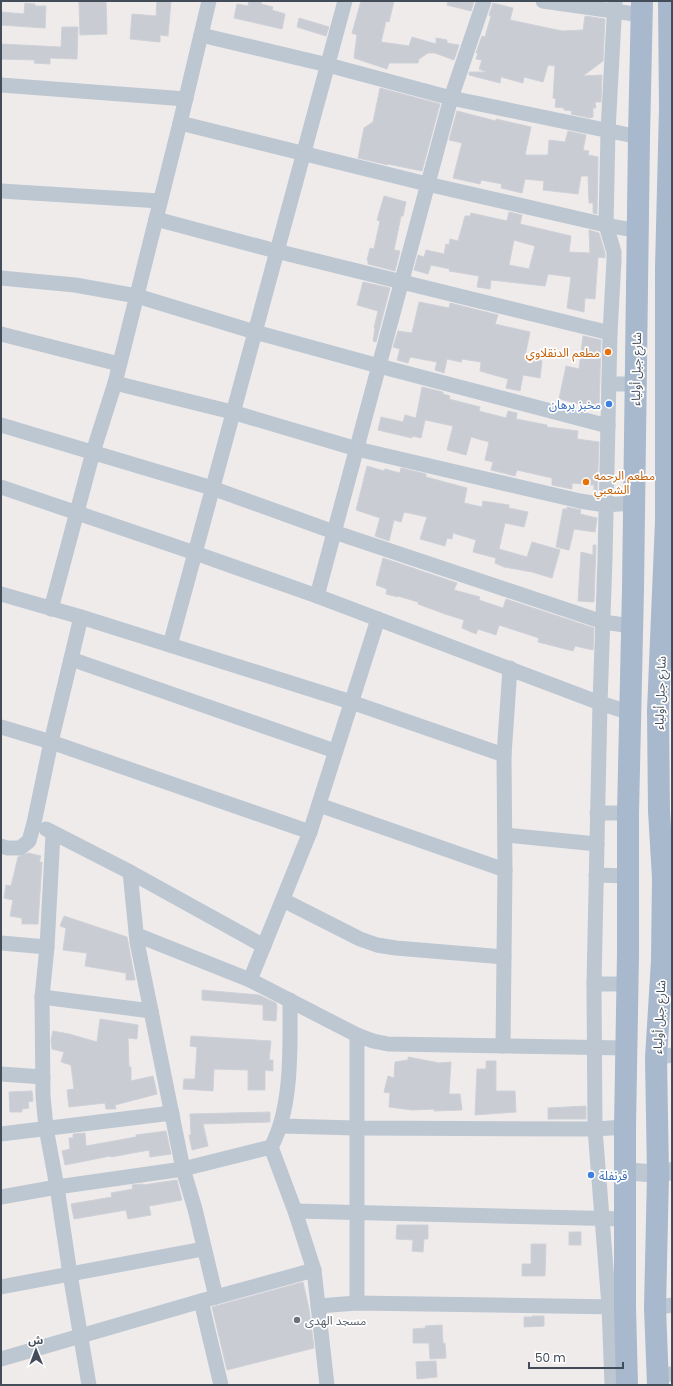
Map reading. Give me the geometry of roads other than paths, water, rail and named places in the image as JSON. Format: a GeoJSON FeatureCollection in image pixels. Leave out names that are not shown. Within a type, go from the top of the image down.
{"type":"FeatureCollection","features":[{"type":"Feature","properties":{"kind":"main road","name":"شارع جبل أولياء"},"geometry":{"type":"LineString","coordinates":[[663,1378],[665,1173],[664,1057],[668,877],[665,710],[669,520],[668,378],[671,108],[669,1]]}},
{"type":"Feature","properties":{"kind":"main road","name":"شارع جبل أولياء"},"geometry":{"type":"LineString","coordinates":[[627,1385],[617,1307],[625,1219],[624,1171],[628,813],[631,713],[642,8]]}},
{"type":"Feature","properties":{"kind":"street"},"geometry":{"type":"LineString","coordinates":[[51,609],[93,452],[115,383],[209,1]]}},
{"type":"Feature","properties":{"kind":"street"},"geometry":{"type":"LineString","coordinates":[[170,645],[232,412],[345,1]]}},
{"type":"Feature","properties":{"kind":"street"},"geometry":{"type":"LineString","coordinates":[[317,596],[451,98],[484,1]]}},
{"type":"Feature","properties":{"kind":"street"},"geometry":{"type":"LineString","coordinates":[[543,1],[642,8]]}},
{"type":"Feature","properties":{"kind":"street"},"geometry":{"type":"LineString","coordinates":[[612,1385],[617,1307],[602,1219],[595,1129],[594,984],[605,505],[614,252],[606,225],[608,130],[614,6]]}},
{"type":"Feature","properties":{"kind":"street"},"geometry":{"type":"LineString","coordinates":[[201,35],[328,65],[451,98],[639,137]]}},
{"type":"Feature","properties":{"kind":"street"},"geometry":{"type":"LineString","coordinates":[[1,85],[186,99]]}},
{"type":"Feature","properties":{"kind":"street"},"geometry":{"type":"LineString","coordinates":[[180,123],[427,184],[638,231]]}},
{"type":"Feature","properties":{"kind":"street"},"geometry":{"type":"LineString","coordinates":[[1,191],[160,201]]}},
{"type":"Feature","properties":{"kind":"street"},"geometry":{"type":"LineString","coordinates":[[156,219],[276,251],[610,333]]}},
{"type":"Feature","properties":{"kind":"street"},"geometry":{"type":"LineString","coordinates":[[1,278],[75,285],[137,296],[255,332],[608,426]]}},
{"type":"Feature","properties":{"kind":"street"},"geometry":{"type":"LineString","coordinates":[[1,334],[119,364]]}},
{"type":"Feature","properties":{"kind":"street"},"geometry":{"type":"LineString","coordinates":[[115,383],[232,412],[357,449],[580,501],[605,505],[634,504]]}},
{"type":"Feature","properties":{"kind":"street"},"geometry":{"type":"LineString","coordinates":[[609,384],[636,384]]}},
{"type":"Feature","properties":{"kind":"street"},"geometry":{"type":"LineString","coordinates":[[1,425],[212,488],[334,532],[603,622],[632,626]]}},
{"type":"Feature","properties":{"kind":"street"},"geometry":{"type":"LineString","coordinates":[[1,487],[317,596],[600,703],[631,713]]}},
{"type":"Feature","properties":{"kind":"street"},"geometry":{"type":"LineString","coordinates":[[1,594],[81,617],[351,702],[504,755]]}},
{"type":"Feature","properties":{"kind":"street"},"geometry":{"type":"LineString","coordinates":[[1,846],[8,848],[20,848],[29,840],[81,617]]}},
{"type":"Feature","properties":{"kind":"street"},"geometry":{"type":"LineString","coordinates":[[250,980],[310,832],[378,619]]}},
{"type":"Feature","properties":{"kind":"street"},"geometry":{"type":"LineString","coordinates":[[71,659],[335,752]]}},
{"type":"Feature","properties":{"kind":"street"},"geometry":{"type":"LineString","coordinates":[[503,1046],[505,870],[504,755],[510,668]]}},
{"type":"Feature","properties":{"kind":"street"},"geometry":{"type":"LineString","coordinates":[[1,727],[52,742],[310,832]]}},
{"type":"Feature","properties":{"kind":"street"},"geometry":{"type":"LineString","coordinates":[[319,806],[505,870]]}},
{"type":"Feature","properties":{"kind":"street"},"geometry":{"type":"LineString","coordinates":[[597,813],[628,813]]}},
{"type":"Feature","properties":{"kind":"street"},"geometry":{"type":"LineString","coordinates":[[34,823],[130,872],[264,946]]}},
{"type":"Feature","properties":{"kind":"street"},"geometry":{"type":"LineString","coordinates":[[53,834],[47,947],[42,997],[43,1077],[46,1128],[89,1385]]}},
{"type":"Feature","properties":{"kind":"street"},"geometry":{"type":"LineString","coordinates":[[505,835],[597,844]]}},
{"type":"Feature","properties":{"kind":"street"},"geometry":{"type":"LineString","coordinates":[[130,872],[137,935],[151,1011],[183,1169],[195,1209],[216,1297]]}},
{"type":"Feature","properties":{"kind":"street"},"geometry":{"type":"LineString","coordinates":[[596,875],[628,876]]}},
{"type":"Feature","properties":{"kind":"street"},"geometry":{"type":"LineString","coordinates":[[283,900],[360,939],[377,945],[504,957]]}},
{"type":"Feature","properties":{"kind":"street"},"geometry":{"type":"LineString","coordinates":[[137,935],[250,980],[357,1035],[374,1041],[388,1044],[626,1048]]}},
{"type":"Feature","properties":{"kind":"street"},"geometry":{"type":"LineString","coordinates":[[1,943],[47,947]]}},
{"type":"Feature","properties":{"kind":"street"},"geometry":{"type":"LineString","coordinates":[[594,984],[627,984]]}},
{"type":"Feature","properties":{"kind":"street"},"geometry":{"type":"LineString","coordinates":[[42,997],[151,1011]]}},
{"type":"Feature","properties":{"kind":"street"},"geometry":{"type":"LineString","coordinates":[[290,1000],[290,1051],[287,1088],[281,1126],[271,1147],[295,1211],[314,1270],[327,1385]]}},
{"type":"Feature","properties":{"kind":"street"},"geometry":{"type":"LineString","coordinates":[[357,1035],[357,1303]]}},
{"type":"Feature","properties":{"kind":"street"},"geometry":{"type":"LineString","coordinates":[[1,1074],[43,1077]]}},
{"type":"Feature","properties":{"kind":"street"},"geometry":{"type":"LineString","coordinates":[[1,1134],[172,1113]]}},
{"type":"Feature","properties":{"kind":"street"},"geometry":{"type":"LineString","coordinates":[[281,1126],[356,1128],[625,1128]]}},
{"type":"Feature","properties":{"kind":"street"},"geometry":{"type":"LineString","coordinates":[[1,1197],[57,1187],[183,1169],[271,1147]]}},
{"type":"Feature","properties":{"kind":"street"},"geometry":{"type":"LineString","coordinates":[[624,1171],[665,1173]]}},
{"type":"Feature","properties":{"kind":"street"},"geometry":{"type":"LineString","coordinates":[[295,1211],[625,1219]]}},
{"type":"Feature","properties":{"kind":"street"},"geometry":{"type":"LineString","coordinates":[[1,1287],[204,1249]]}},
{"type":"Feature","properties":{"kind":"street"},"geometry":{"type":"LineString","coordinates":[[1,1359],[80,1335],[314,1270]]}},
{"type":"Feature","properties":{"kind":"street"},"geometry":{"type":"LineString","coordinates":[[201,1301],[222,1385]]}},
{"type":"Feature","properties":{"kind":"street"},"geometry":{"type":"LineString","coordinates":[[318,1306],[357,1303],[617,1307]]}},
{"type":"Feature","properties":{"kind":"place","name":"مطعم الدنقلاوي"},"geometry":{"type":"Point","coordinates":[608,352]}},
{"type":"Feature","properties":{"kind":"place","name":"مخبز برهان"},"geometry":{"type":"Point","coordinates":[609,404]}},
{"type":"Feature","properties":{"kind":"place","name":"مطعم الرحمه الشعبي"},"geometry":{"type":"Point","coordinates":[586,482]}},
{"type":"Feature","properties":{"kind":"place","name":"قرنفلة"},"geometry":{"type":"Point","coordinates":[591,1175]}},
{"type":"Feature","properties":{"kind":"place","name":"مسجد الهدى"},"geometry":{"type":"Point","coordinates":[297,1320]}}]}
